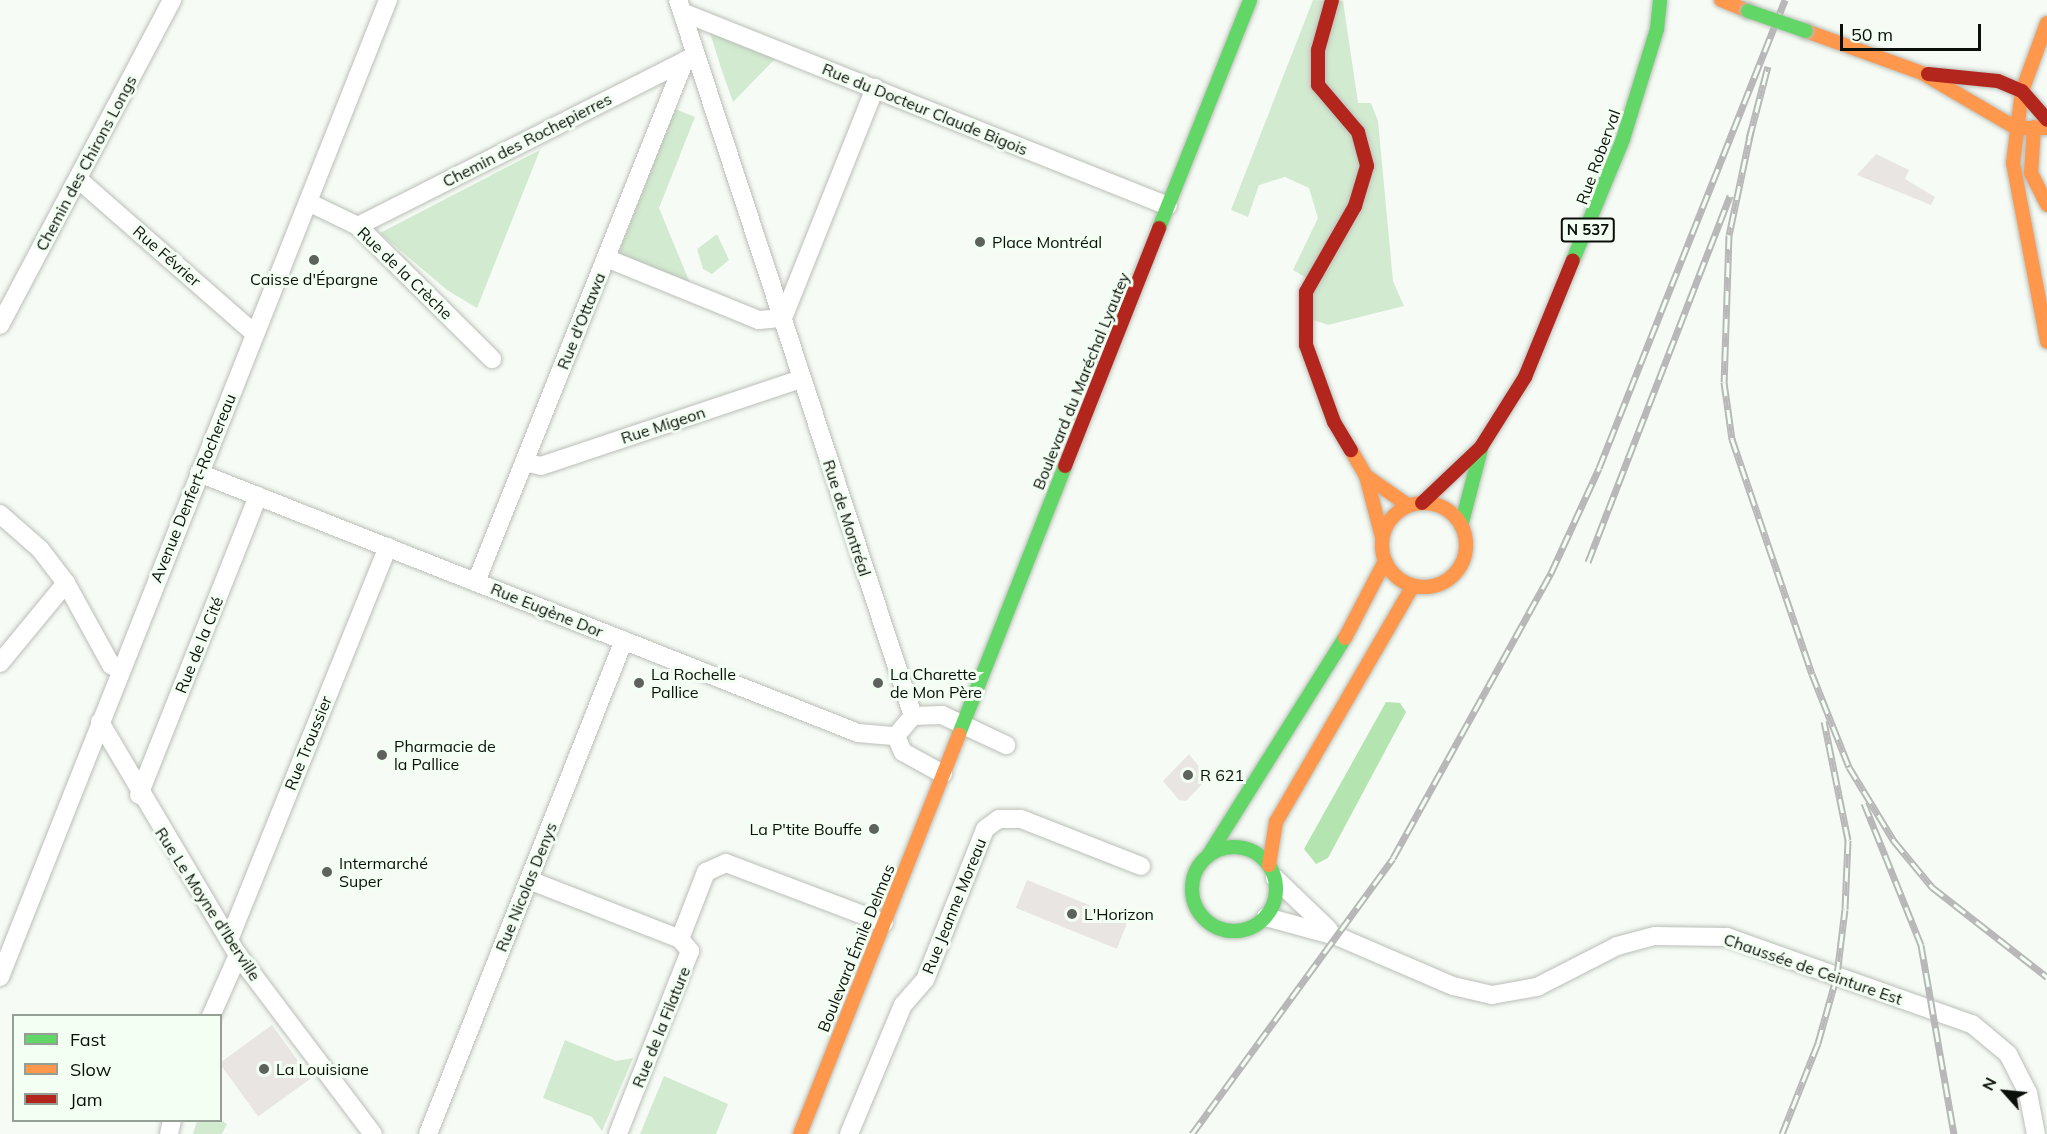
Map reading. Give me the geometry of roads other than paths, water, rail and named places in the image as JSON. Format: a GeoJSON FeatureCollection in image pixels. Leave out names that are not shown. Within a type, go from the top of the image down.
{"type":"FeatureCollection","features":[{"type":"Feature","properties":{"kind":"street","name":"Chemin des Chirons Longs"},"geometry":{"type":"LineString","coordinates":[[1,322],[172,0]]}},
{"type":"Feature","properties":{"kind":"street","name":"Avenue Denfert-Rochereau"},"geometry":{"type":"LineString","coordinates":[[0,977],[388,0]]}},
{"type":"Feature","properties":{"kind":"street","name":"Boulevard du Maréchal Lyautey"},"geometry":{"type":"LineString","coordinates":[[943,774],[1250,0]]}},
{"type":"Feature","properties":{"kind":"street"},"geometry":{"type":"LineString","coordinates":[[1332,0],[1318,50],[1318,85],[1358,132],[1367,166],[1355,206],[1306,292],[1306,345],[1334,422],[1366,476],[1382,537],[1385,561],[1281,748],[1208,856],[1193,886],[1203,917],[1236,931],[1266,917],[1339,937]]}},
{"type":"Feature","properties":{"kind":"street","name":"Rue Roberval"},"geometry":{"type":"LineString","coordinates":[[1415,504],[1481,447],[1525,377],[1562,297],[1644,79],[1660,0]]}},
{"type":"Feature","properties":{"kind":"street"},"geometry":{"type":"LineString","coordinates":[[1721,0],[1922,74],[2016,128],[2040,128]]}},
{"type":"Feature","properties":{"kind":"street","name":"Rue du Docteur Claude Bigois"},"geometry":{"type":"LineString","coordinates":[[680,6],[875,88],[1168,206]]}},
{"type":"Feature","properties":{"kind":"street","name":"Rue de Montréal"},"geometry":{"type":"LineString","coordinates":[[680,6],[691,58],[783,318],[801,379],[913,716]]}},
{"type":"Feature","properties":{"kind":"street"},"geometry":{"type":"LineString","coordinates":[[2047,23],[2022,91],[2016,128],[2017,199],[2047,342]]}},
{"type":"Feature","properties":{"kind":"street","name":"Chemin des Rochepierres"},"geometry":{"type":"LineString","coordinates":[[358,226],[691,58]]}},
{"type":"Feature","properties":{"kind":"street","name":"Rue d'Ottawa"},"geometry":{"type":"LineString","coordinates":[[476,582],[606,258],[691,58]]}},
{"type":"Feature","properties":{"kind":"street"},"geometry":{"type":"LineString","coordinates":[[1922,74],[1979,77],[2022,91],[2047,120]]}},
{"type":"Feature","properties":{"kind":"street"},"geometry":{"type":"LineString","coordinates":[[606,258],[759,320],[783,318],[875,88]]}},
{"type":"Feature","properties":{"kind":"street"},"geometry":{"type":"LineString","coordinates":[[2037,107],[2040,128],[2031,173],[2047,206]]}},
{"type":"Feature","properties":{"kind":"street","name":"Rue Février"},"geometry":{"type":"LineString","coordinates":[[78,178],[255,334]]}},
{"type":"Feature","properties":{"kind":"street","name":"Rue de la Crèche"},"geometry":{"type":"LineString","coordinates":[[308,202],[358,226],[492,359]]}},
{"type":"Feature","properties":{"kind":"street","name":"Rue Migeon"},"geometry":{"type":"LineString","coordinates":[[525,462],[542,466],[801,379]]}},
{"type":"Feature","properties":{"kind":"street","name":"Rue Roberval"},"geometry":{"type":"LineString","coordinates":[[1461,525],[1481,447]]}},
{"type":"Feature","properties":{"kind":"street","name":"Rue Eugène Dor"},"geometry":{"type":"LineString","coordinates":[[200,473],[858,733],[896,736]]}},
{"type":"Feature","properties":{"kind":"street"},"geometry":{"type":"LineString","coordinates":[[1366,476],[1415,504],[1441,506],[1461,525],[1465,552],[1456,571],[1440,584],[1413,586],[1385,561]]}},
{"type":"Feature","properties":{"kind":"street","name":"Rue de la Cité"},"geometry":{"type":"LineString","coordinates":[[139,795],[258,496]]}},
{"type":"Feature","properties":{"kind":"street"},"geometry":{"type":"LineString","coordinates":[[1382,537],[1387,524],[1415,504]]}},
{"type":"Feature","properties":{"kind":"street"},"geometry":{"type":"LineString","coordinates":[[0,514],[40,549],[66,583],[111,665],[121,670]]}},
{"type":"Feature","properties":{"kind":"street","name":"Rue Troussier"},"geometry":{"type":"LineString","coordinates":[[213,1014],[233,948],[388,547]]}},
{"type":"Feature","properties":{"kind":"street"},"geometry":{"type":"LineString","coordinates":[[0,663],[66,583]]}},
{"type":"Feature","properties":{"kind":"street"},"geometry":{"type":"LineString","coordinates":[[1266,917],[1276,892],[1272,871],[1276,822],[1413,586]]}},
{"type":"Feature","properties":{"kind":"street","name":"Rue Nicolas Denys"},"geometry":{"type":"LineString","coordinates":[[428,1134],[624,640]]}},
{"type":"Feature","properties":{"kind":"street"},"geometry":{"type":"LineString","coordinates":[[943,774],[903,752],[896,736],[913,716],[928,712],[963,724],[1006,745]]}},
{"type":"Feature","properties":{"kind":"street","name":"Rue Le Moyne d'Iberville"},"geometry":{"type":"LineString","coordinates":[[100,722],[139,795],[233,948],[373,1134]]}},
{"type":"Feature","properties":{"kind":"street","name":"Boulevard Émile Delmas"},"geometry":{"type":"LineString","coordinates":[[800,1134],[943,774]]}},
{"type":"Feature","properties":{"kind":"street","name":"Rue Jeanne Moreau"},"geometry":{"type":"LineString","coordinates":[[849,1134],[903,1005],[924,980],[985,829],[999,819],[1021,819],[1141,866]]}},
{"type":"Feature","properties":{"kind":"street"},"geometry":{"type":"LineString","coordinates":[[1208,856],[1240,848],[1272,871],[1339,937]]}},
{"type":"Feature","properties":{"kind":"street"},"geometry":{"type":"LineString","coordinates":[[680,939],[706,872],[726,862],[884,923]]}},
{"type":"Feature","properties":{"kind":"street","name":"Rue de la Filature"},"geometry":{"type":"LineString","coordinates":[[529,880],[680,939],[690,951],[688,961],[618,1134]]}},
{"type":"Feature","properties":{"kind":"street","name":"Chaussée de Ceinture Est"},"geometry":{"type":"LineString","coordinates":[[1339,937],[1453,986],[1492,995],[1537,987],[1617,946],[1655,936],[1727,937],[1972,1024],[2008,1054],[2028,1093],[2036,1134]]}},
{"type":"Feature","properties":{"kind":"railway"},"geometry":{"type":"LineString","coordinates":[[1192,1134],[1393,858],[1551,573],[1599,468],[1785,0]]}},
{"type":"Feature","properties":{"kind":"railway"},"geometry":{"type":"LineString","coordinates":[[1749,139],[1768,66]]}},
{"type":"Feature","properties":{"kind":"railway"},"geometry":{"type":"LineString","coordinates":[[1751,131],[1729,235],[1724,382],[1732,439],[1812,674],[1849,767],[1894,841],[1932,887],[2047,977]]}},
{"type":"Feature","properties":{"kind":"railway"},"geometry":{"type":"LineString","coordinates":[[1588,562],[1730,196]]}},
{"type":"Feature","properties":{"kind":"railway"},"geometry":{"type":"LineString","coordinates":[[1782,1134],[1818,1043],[1837,975],[1845,909],[1848,840],[1824,721]]}},
{"type":"Feature","properties":{"kind":"railway"},"geometry":{"type":"LineString","coordinates":[[1864,803],[1921,945],[1954,1134]]}},
{"type":"Feature","properties":{"kind":"place","name":"Place Montréal"},"geometry":{"type":"Point","coordinates":[980,242]}},
{"type":"Feature","properties":{"kind":"place","name":"Caisse d'Épargne"},"geometry":{"type":"Point","coordinates":[314,260]}},
{"type":"Feature","properties":{"kind":"place","name":"La Rochelle Pallice"},"geometry":{"type":"Point","coordinates":[639,683]}},
{"type":"Feature","properties":{"kind":"place","name":"La Charette de Mon Père"},"geometry":{"type":"Point","coordinates":[878,683]}},
{"type":"Feature","properties":{"kind":"place","name":"Pharmacie de la Pallice"},"geometry":{"type":"Point","coordinates":[382,755]}},
{"type":"Feature","properties":{"kind":"place","name":"R 621"},"geometry":{"type":"Point","coordinates":[1188,775]}},
{"type":"Feature","properties":{"kind":"place","name":"La P'tite Bouffe"},"geometry":{"type":"Point","coordinates":[874,829]}},
{"type":"Feature","properties":{"kind":"place","name":"Intermarché Super"},"geometry":{"type":"Point","coordinates":[327,872]}},
{"type":"Feature","properties":{"kind":"place","name":"L'Horizon"},"geometry":{"type":"Point","coordinates":[1072,914]}},
{"type":"Feature","properties":{"kind":"place","name":"La Louisiane"},"geometry":{"type":"Point","coordinates":[264,1069]}}]}
